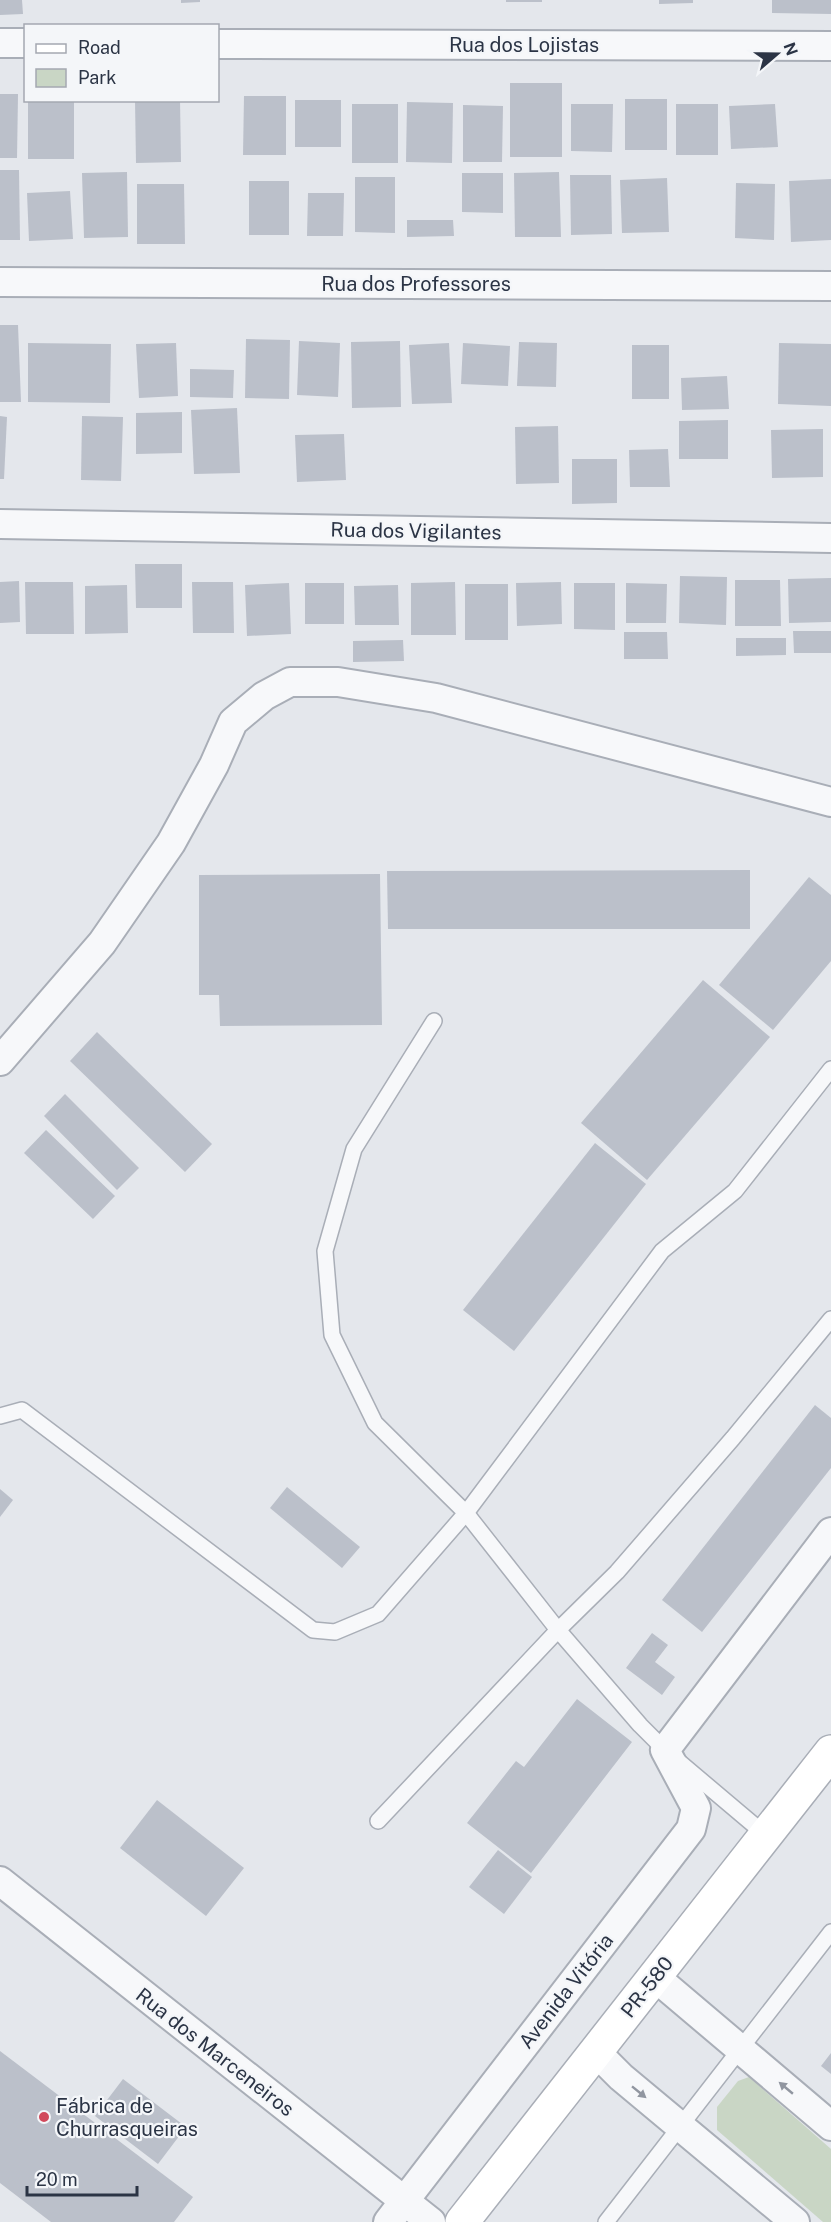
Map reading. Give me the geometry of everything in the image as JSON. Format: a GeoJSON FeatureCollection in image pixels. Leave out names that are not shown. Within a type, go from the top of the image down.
{"type":"FeatureCollection","features":[{"type":"Feature","properties":{"kind":"main road","name":"PR-580"},"geometry":{"type":"LineString","coordinates":[[462,2222],[831,1752]]}},
{"type":"Feature","properties":{"kind":"street"},"geometry":{"type":"LineString","coordinates":[[0,43],[24,43]]}},
{"type":"Feature","properties":{"kind":"street","name":"Rua dos Lojistas"},"geometry":{"type":"LineString","coordinates":[[219,44],[831,46]]}},
{"type":"Feature","properties":{"kind":"street","name":"Rua dos Professores"},"geometry":{"type":"LineString","coordinates":[[0,282],[831,286]]}},
{"type":"Feature","properties":{"kind":"street","name":"Rua dos Vigilantes"},"geometry":{"type":"LineString","coordinates":[[0,524],[831,538]]}},
{"type":"Feature","properties":{"kind":"street"},"geometry":{"type":"LineString","coordinates":[[0,1061],[102,942],[171,843],[214,765],[233,722],[264,696],[290,682],[338,682],[436,698],[831,802]]}},
{"type":"Feature","properties":{"kind":"street"},"geometry":{"type":"LineString","coordinates":[[665,1750],[831,1532]]}},
{"type":"Feature","properties":{"kind":"street","name":"Avenida Vitória"},"geometry":{"type":"LineString","coordinates":[[396,2212],[691,1829],[696,1808],[665,1750]]}},
{"type":"Feature","properties":{"kind":"street","name":"Rua dos Marceneiros"},"geometry":{"type":"LineString","coordinates":[[0,1881],[396,2212],[431,2222]]}},
{"type":"Feature","properties":{"kind":"street"},"geometry":{"type":"LineString","coordinates":[[655,1977],[831,2126]]}},
{"type":"Feature","properties":{"kind":"street"},"geometry":{"type":"LineString","coordinates":[[596,2052],[621,2077],[795,2222]]}},
{"type":"Feature","properties":{"kind":"lane"},"geometry":{"type":"LineString","coordinates":[[434,1021],[354,1149],[325,1251],[332,1335],[375,1423],[466,1513],[558,1630],[640,1725],[665,1750],[766,1836]]}},
{"type":"Feature","properties":{"kind":"lane"},"geometry":{"type":"LineString","coordinates":[[0,1416],[22,1410],[313,1630],[335,1632],[378,1614],[466,1513],[662,1251],[735,1191],[831,1069]]}},
{"type":"Feature","properties":{"kind":"lane"},"geometry":{"type":"LineString","coordinates":[[378,1821],[632,1554],[733,1438],[831,1319]]}},
{"type":"Feature","properties":{"kind":"lane"},"geometry":{"type":"LineString","coordinates":[[606,2222],[831,1932]]}},
{"type":"Feature","properties":{"kind":"green space"},"geometry":{"type":"Polygon","coordinates":[[[749,2077],[831,2149],[831,2222],[823,2222],[717,2130],[717,2107],[738,2081],[749,2077]]]}},
{"type":"Feature","properties":{"kind":"building"},"geometry":{"type":"Polygon","coordinates":[[[0,0],[22,0],[23,14],[0,15],[0,0]]]}},
{"type":"Feature","properties":{"kind":"building"},"geometry":{"type":"Polygon","coordinates":[[[181,0],[200,0],[200,2],[181,3],[181,0]]]}},
{"type":"Feature","properties":{"kind":"building"},"geometry":{"type":"Polygon","coordinates":[[[506,0],[542,0],[542,2],[506,2],[506,0]]]}},
{"type":"Feature","properties":{"kind":"building"},"geometry":{"type":"Polygon","coordinates":[[[659,0],[693,0],[693,3],[659,4],[659,0]]]}},
{"type":"Feature","properties":{"kind":"building"},"geometry":{"type":"Polygon","coordinates":[[[772,0],[831,0],[831,14],[772,13],[772,0]]]}},
{"type":"Feature","properties":{"kind":"building"},"geometry":{"type":"Polygon","coordinates":[[[510,83],[562,83],[562,157],[510,157],[510,83]]]}},
{"type":"Feature","properties":{"kind":"building"},"geometry":{"type":"Polygon","coordinates":[[[0,94],[18,94],[17,158],[0,158],[0,94]]]}},
{"type":"Feature","properties":{"kind":"building"},"geometry":{"type":"Polygon","coordinates":[[[244,96],[286,96],[286,155],[243,155],[244,96]]]}},
{"type":"Feature","properties":{"kind":"building"},"geometry":{"type":"Polygon","coordinates":[[[625,99],[667,99],[667,150],[625,150],[625,99]]]}},
{"type":"Feature","properties":{"kind":"building"},"geometry":{"type":"Polygon","coordinates":[[[295,100],[341,100],[341,147],[295,147],[295,100]]]}},
{"type":"Feature","properties":{"kind":"building"},"geometry":{"type":"Polygon","coordinates":[[[28,102],[74,102],[74,159],[28,159],[28,102]]]}},
{"type":"Feature","properties":{"kind":"building"},"geometry":{"type":"Polygon","coordinates":[[[135,102],[180,102],[181,162],[136,163],[135,102]]]}},
{"type":"Feature","properties":{"kind":"building"},"geometry":{"type":"Polygon","coordinates":[[[407,102],[453,103],[452,163],[406,162],[407,102]]]}},
{"type":"Feature","properties":{"kind":"building"},"geometry":{"type":"Polygon","coordinates":[[[352,104],[398,104],[398,163],[352,163],[352,104]]]}},
{"type":"Feature","properties":{"kind":"building"},"geometry":{"type":"Polygon","coordinates":[[[571,104],[613,104],[612,152],[571,151],[571,104]]]}},
{"type":"Feature","properties":{"kind":"building"},"geometry":{"type":"Polygon","coordinates":[[[676,104],[718,104],[718,155],[676,155],[676,104]]]}},
{"type":"Feature","properties":{"kind":"building"},"geometry":{"type":"Polygon","coordinates":[[[775,104],[778,147],[731,149],[729,106],[775,104]]]}},
{"type":"Feature","properties":{"kind":"building"},"geometry":{"type":"Polygon","coordinates":[[[463,105],[503,106],[502,162],[463,162],[463,105]]]}},
{"type":"Feature","properties":{"kind":"building"},"geometry":{"type":"Polygon","coordinates":[[[0,170],[19,170],[20,240],[0,240],[0,170]]]}},
{"type":"Feature","properties":{"kind":"building"},"geometry":{"type":"Polygon","coordinates":[[[127,172],[128,237],[84,238],[82,173],[127,172]]]}},
{"type":"Feature","properties":{"kind":"building"},"geometry":{"type":"Polygon","coordinates":[[[559,172],[561,237],[515,237],[514,173],[559,172]]]}},
{"type":"Feature","properties":{"kind":"building"},"geometry":{"type":"Polygon","coordinates":[[[462,173],[503,173],[503,213],[462,212],[462,173]]]}},
{"type":"Feature","properties":{"kind":"building"},"geometry":{"type":"Polygon","coordinates":[[[570,175],[611,175],[612,234],[571,235],[570,175]]]}},
{"type":"Feature","properties":{"kind":"building"},"geometry":{"type":"Polygon","coordinates":[[[355,177],[395,177],[395,233],[355,232],[355,177]]]}},
{"type":"Feature","properties":{"kind":"building"},"geometry":{"type":"Polygon","coordinates":[[[667,178],[669,232],[622,233],[620,180],[667,178]]]}},
{"type":"Feature","properties":{"kind":"building"},"geometry":{"type":"Polygon","coordinates":[[[831,179],[831,240],[791,242],[789,181],[831,179]]]}},
{"type":"Feature","properties":{"kind":"building"},"geometry":{"type":"Polygon","coordinates":[[[249,181],[289,181],[289,235],[249,235],[249,181]]]}},
{"type":"Feature","properties":{"kind":"building"},"geometry":{"type":"Polygon","coordinates":[[[736,183],[775,184],[774,240],[735,238],[736,183]]]}},
{"type":"Feature","properties":{"kind":"building"},"geometry":{"type":"Polygon","coordinates":[[[137,184],[184,184],[185,244],[137,244],[137,184]]]}},
{"type":"Feature","properties":{"kind":"building"},"geometry":{"type":"Polygon","coordinates":[[[70,191],[73,239],[29,241],[27,193],[70,191]]]}},
{"type":"Feature","properties":{"kind":"building"},"geometry":{"type":"Polygon","coordinates":[[[308,193],[344,193],[343,236],[307,236],[308,193]]]}},
{"type":"Feature","properties":{"kind":"building"},"geometry":{"type":"Polygon","coordinates":[[[407,220],[453,220],[454,236],[407,237],[407,220]]]}},
{"type":"Feature","properties":{"kind":"building"},"geometry":{"type":"Polygon","coordinates":[[[0,325],[18,325],[21,402],[0,402],[0,325]]]}},
{"type":"Feature","properties":{"kind":"building"},"geometry":{"type":"Polygon","coordinates":[[[246,339],[290,340],[289,399],[245,398],[246,339]]]}},
{"type":"Feature","properties":{"kind":"building"},"geometry":{"type":"Polygon","coordinates":[[[299,341],[340,343],[338,397],[297,395],[299,341]]]}},
{"type":"Feature","properties":{"kind":"building"},"geometry":{"type":"Polygon","coordinates":[[[400,341],[401,407],[352,408],[351,342],[400,341]]]}},
{"type":"Feature","properties":{"kind":"building"},"geometry":{"type":"Polygon","coordinates":[[[519,342],[557,343],[556,387],[517,386],[519,342]]]}},
{"type":"Feature","properties":{"kind":"building"},"geometry":{"type":"Polygon","coordinates":[[[28,343],[111,344],[110,403],[28,402],[28,343]]]}},
{"type":"Feature","properties":{"kind":"building"},"geometry":{"type":"Polygon","coordinates":[[[176,343],[178,396],[139,398],[136,344],[176,343]]]}},
{"type":"Feature","properties":{"kind":"building"},"geometry":{"type":"Polygon","coordinates":[[[449,343],[452,403],[412,404],[409,345],[449,343]]]}},
{"type":"Feature","properties":{"kind":"building"},"geometry":{"type":"Polygon","coordinates":[[[463,343],[510,346],[508,386],[461,384],[463,343]]]}},
{"type":"Feature","properties":{"kind":"building"},"geometry":{"type":"Polygon","coordinates":[[[779,343],[831,344],[831,406],[778,404],[779,343]]]}},
{"type":"Feature","properties":{"kind":"building"},"geometry":{"type":"Polygon","coordinates":[[[632,345],[669,345],[669,399],[632,399],[632,345]]]}},
{"type":"Feature","properties":{"kind":"building"},"geometry":{"type":"Polygon","coordinates":[[[190,369],[234,370],[233,398],[190,397],[190,369]]]}},
{"type":"Feature","properties":{"kind":"building"},"geometry":{"type":"Polygon","coordinates":[[[727,376],[729,409],[682,410],[681,378],[727,376]]]}},
{"type":"Feature","properties":{"kind":"building"},"geometry":{"type":"Polygon","coordinates":[[[237,408],[240,473],[194,474],[191,410],[237,408]]]}},
{"type":"Feature","properties":{"kind":"building"},"geometry":{"type":"Polygon","coordinates":[[[182,412],[182,453],[136,454],[136,413],[182,412]]]}},
{"type":"Feature","properties":{"kind":"building"},"geometry":{"type":"Polygon","coordinates":[[[0,416],[7,417],[4,479],[0,479],[0,416]]]}},
{"type":"Feature","properties":{"kind":"building"},"geometry":{"type":"Polygon","coordinates":[[[82,416],[123,417],[121,481],[81,480],[82,416]]]}},
{"type":"Feature","properties":{"kind":"building"},"geometry":{"type":"Polygon","coordinates":[[[728,420],[728,459],[679,459],[679,421],[728,420]]]}},
{"type":"Feature","properties":{"kind":"building"},"geometry":{"type":"Polygon","coordinates":[[[558,426],[559,483],[516,484],[515,427],[558,426]]]}},
{"type":"Feature","properties":{"kind":"building"},"geometry":{"type":"Polygon","coordinates":[[[823,429],[823,477],[772,478],[771,430],[823,429]]]}},
{"type":"Feature","properties":{"kind":"building"},"geometry":{"type":"Polygon","coordinates":[[[344,434],[346,480],[297,482],[295,435],[344,434]]]}},
{"type":"Feature","properties":{"kind":"building"},"geometry":{"type":"Polygon","coordinates":[[[668,449],[670,487],[630,487],[629,450],[668,449]]]}},
{"type":"Feature","properties":{"kind":"building"},"geometry":{"type":"Polygon","coordinates":[[[572,459],[617,459],[617,503],[572,504],[572,459]]]}},
{"type":"Feature","properties":{"kind":"building"},"geometry":{"type":"Polygon","coordinates":[[[135,564],[182,564],[182,608],[136,608],[135,564]]]}},
{"type":"Feature","properties":{"kind":"building"},"geometry":{"type":"Polygon","coordinates":[[[680,576],[727,577],[726,625],[679,623],[680,576]]]}},
{"type":"Feature","properties":{"kind":"building"},"geometry":{"type":"Polygon","coordinates":[[[831,578],[831,622],[789,623],[788,579],[831,578]]]}},
{"type":"Feature","properties":{"kind":"building"},"geometry":{"type":"Polygon","coordinates":[[[735,580],[780,580],[781,626],[735,626],[735,580]]]}},
{"type":"Feature","properties":{"kind":"building"},"geometry":{"type":"Polygon","coordinates":[[[19,581],[20,622],[0,623],[0,582],[19,581]]]}},
{"type":"Feature","properties":{"kind":"building"},"geometry":{"type":"Polygon","coordinates":[[[25,582],[73,582],[74,634],[26,634],[25,582]]]}},
{"type":"Feature","properties":{"kind":"building"},"geometry":{"type":"Polygon","coordinates":[[[192,582],[233,582],[234,633],[193,633],[192,582]]]}},
{"type":"Feature","properties":{"kind":"building"},"geometry":{"type":"Polygon","coordinates":[[[455,582],[456,635],[411,635],[411,583],[455,582]]]}},
{"type":"Feature","properties":{"kind":"building"},"geometry":{"type":"Polygon","coordinates":[[[561,582],[562,624],[517,626],[516,583],[561,582]]]}},
{"type":"Feature","properties":{"kind":"building"},"geometry":{"type":"Polygon","coordinates":[[[289,583],[291,634],[247,636],[245,585],[289,583]]]}},
{"type":"Feature","properties":{"kind":"building"},"geometry":{"type":"Polygon","coordinates":[[[305,583],[344,583],[344,624],[305,624],[305,583]]]}},
{"type":"Feature","properties":{"kind":"building"},"geometry":{"type":"Polygon","coordinates":[[[574,583],[615,583],[615,630],[574,629],[574,583]]]}},
{"type":"Feature","properties":{"kind":"building"},"geometry":{"type":"Polygon","coordinates":[[[626,583],[667,584],[666,623],[626,623],[626,583]]]}},
{"type":"Feature","properties":{"kind":"building"},"geometry":{"type":"Polygon","coordinates":[[[465,584],[508,584],[508,640],[465,640],[465,584]]]}},
{"type":"Feature","properties":{"kind":"building"},"geometry":{"type":"Polygon","coordinates":[[[127,585],[128,633],[85,634],[85,586],[127,585]]]}},
{"type":"Feature","properties":{"kind":"building"},"geometry":{"type":"Polygon","coordinates":[[[398,585],[399,625],[355,625],[354,586],[398,585]]]}},
{"type":"Feature","properties":{"kind":"building"},"geometry":{"type":"Polygon","coordinates":[[[793,631],[831,631],[831,653],[794,653],[793,631]]]}},
{"type":"Feature","properties":{"kind":"building"},"geometry":{"type":"Polygon","coordinates":[[[624,632],[667,632],[668,659],[624,659],[624,632]]]}},
{"type":"Feature","properties":{"kind":"building"},"geometry":{"type":"Polygon","coordinates":[[[736,638],[786,638],[786,655],[736,656],[736,638]]]}},
{"type":"Feature","properties":{"kind":"building"},"geometry":{"type":"Polygon","coordinates":[[[403,640],[404,661],[353,662],[353,641],[403,640]]]}},
{"type":"Feature","properties":{"kind":"building"},"geometry":{"type":"Polygon","coordinates":[[[750,870],[750,929],[388,929],[387,871],[750,870]]]}},
{"type":"Feature","properties":{"kind":"building"},"geometry":{"type":"Polygon","coordinates":[[[380,874],[382,1025],[220,1026],[219,995],[199,995],[199,875],[380,874]]]}},
{"type":"Feature","properties":{"kind":"building"},"geometry":{"type":"Polygon","coordinates":[[[809,877],[831,895],[831,961],[773,1030],[719,985],[809,877]]]}},
{"type":"Feature","properties":{"kind":"building"},"geometry":{"type":"Polygon","coordinates":[[[703,980],[770,1037],[647,1180],[581,1123],[703,980]]]}},
{"type":"Feature","properties":{"kind":"building"},"geometry":{"type":"Polygon","coordinates":[[[97,1032],[212,1144],[185,1172],[70,1061],[97,1032]]]}},
{"type":"Feature","properties":{"kind":"building"},"geometry":{"type":"Polygon","coordinates":[[[65,1094],[139,1168],[117,1190],[44,1116],[65,1094]]]}},
{"type":"Feature","properties":{"kind":"building"},"geometry":{"type":"Polygon","coordinates":[[[46,1130],[115,1196],[93,1219],[24,1153],[46,1130]]]}},
{"type":"Feature","properties":{"kind":"building"},"geometry":{"type":"Polygon","coordinates":[[[595,1143],[646,1184],[514,1351],[463,1310],[595,1143]]]}},
{"type":"Feature","properties":{"kind":"building"},"geometry":{"type":"Polygon","coordinates":[[[815,1405],[831,1418],[831,1468],[702,1632],[662,1600],[815,1405]]]}},
{"type":"Feature","properties":{"kind":"building"},"geometry":{"type":"Polygon","coordinates":[[[287,1487],[360,1547],[342,1568],[270,1508],[287,1487]]]}},
{"type":"Feature","properties":{"kind":"building"},"geometry":{"type":"Polygon","coordinates":[[[0,1489],[13,1500],[0,1517],[0,1489]]]}},
{"type":"Feature","properties":{"kind":"building"},"geometry":{"type":"Polygon","coordinates":[[[652,1633],[668,1645],[655,1662],[675,1677],[662,1695],[626,1668],[652,1633]]]}},
{"type":"Feature","properties":{"kind":"building"},"geometry":{"type":"Polygon","coordinates":[[[577,1699],[632,1742],[531,1873],[467,1823],[516,1761],[524,1767],[577,1699]]]}},
{"type":"Feature","properties":{"kind":"building"},"geometry":{"type":"Polygon","coordinates":[[[157,1800],[244,1868],[206,1916],[120,1848],[157,1800]]]}},
{"type":"Feature","properties":{"kind":"building"},"geometry":{"type":"Polygon","coordinates":[[[498,1850],[532,1877],[504,1914],[469,1887],[498,1850]]]}},
{"type":"Feature","properties":{"kind":"building","name":"Fábrica de Churrasqueiras"},"geometry":{"type":"Polygon","coordinates":[[[0,2051],[193,2197],[174,2222],[51,2222],[0,2183],[0,2051]]]}},
{"type":"Feature","properties":{"kind":"building"},"geometry":{"type":"Polygon","coordinates":[[[831,2053],[831,2074],[821,2066],[831,2053]]]}},
{"type":"Feature","properties":{"kind":"building"},"geometry":{"type":"Polygon","coordinates":[[[123,2079],[186,2127],[158,2164],[95,2116],[123,2079]]]}},
{"type":"Feature","properties":{"kind":"place","name":"Fábrica de Churrasqueiras"},"geometry":{"type":"Point","coordinates":[44,2117]}}]}
